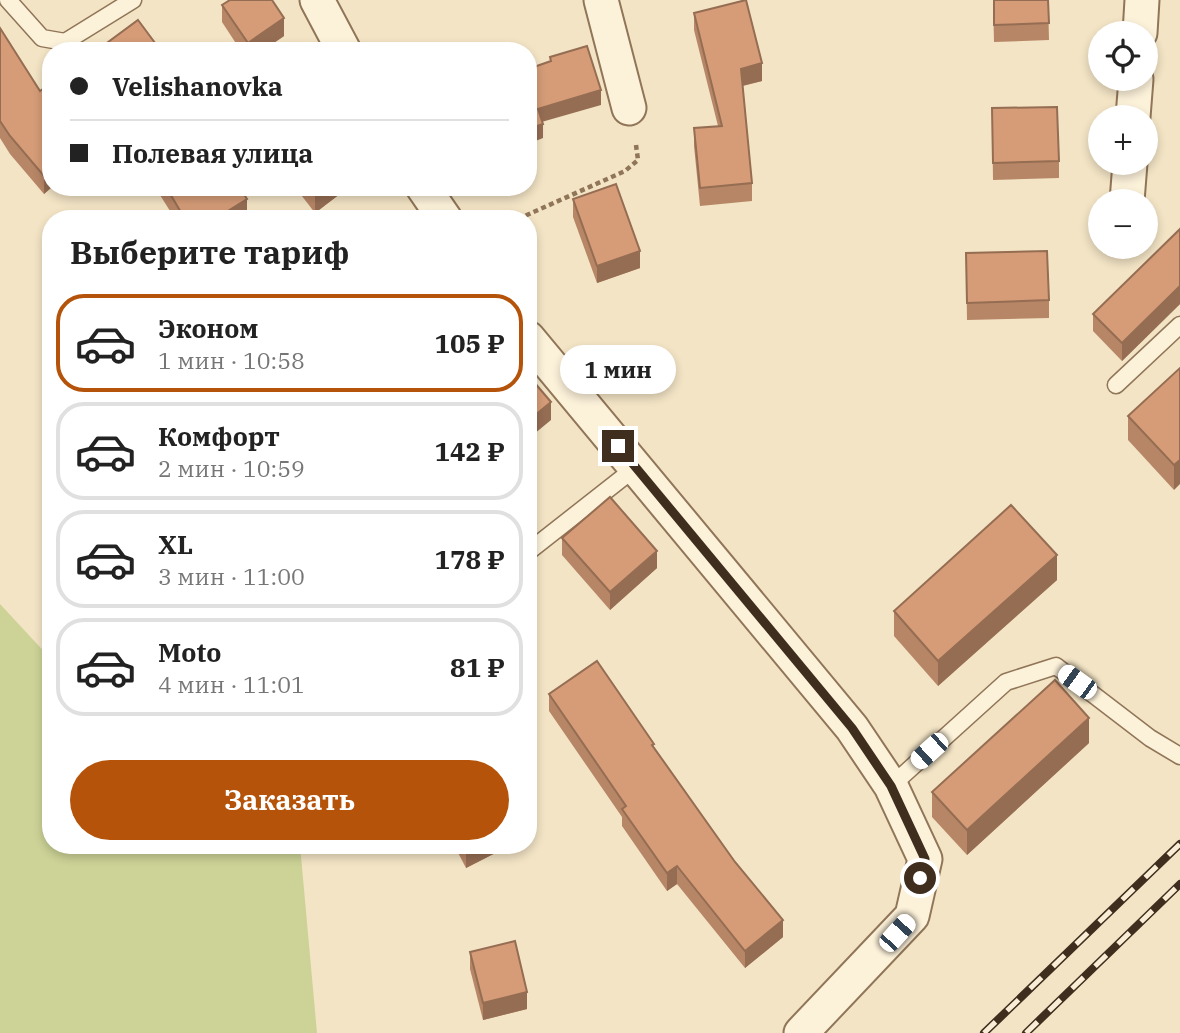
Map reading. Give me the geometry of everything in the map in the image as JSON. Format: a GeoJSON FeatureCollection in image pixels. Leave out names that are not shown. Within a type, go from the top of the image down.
{"type":"FeatureCollection","features":[{"type":"Feature","properties":{"kind":"street"},"geometry":{"type":"LineString","coordinates":[[317,0],[339,42]]}},
{"type":"Feature","properties":{"kind":"street"},"geometry":{"type":"LineString","coordinates":[[601,0],[629,108]]}},
{"type":"Feature","properties":{"kind":"street"},"geometry":{"type":"LineString","coordinates":[[1141,21],[1142,0]]}},
{"type":"Feature","properties":{"kind":"street"},"geometry":{"type":"LineString","coordinates":[[537,349],[852,728],[891,786],[925,859],[912,916],[801,1033]]}},
{"type":"Feature","properties":{"kind":"lane"},"geometry":{"type":"LineString","coordinates":[[8,0],[42,38],[65,42],[132,0]]}},
{"type":"Feature","properties":{"kind":"lane"},"geometry":{"type":"LineString","coordinates":[[1116,385],[1180,325]]}},
{"type":"Feature","properties":{"kind":"lane"},"geometry":{"type":"LineString","coordinates":[[537,545],[635,468]]}},
{"type":"Feature","properties":{"kind":"lane"},"geometry":{"type":"LineString","coordinates":[[891,786],[1006,682],[1056,666],[1150,738],[1180,756]]}},
{"type":"Feature","properties":{"kind":"path"},"geometry":{"type":"LineString","coordinates":[[537,210],[625,171],[638,160],[629,108]]}},
{"type":"Feature","properties":{"kind":"green space"},"geometry":{"type":"Polygon","coordinates":[[[0,604],[42,649],[42,854],[301,854],[317,1033],[0,1033],[0,604]]]}},
{"type":"Feature","properties":{"kind":"building"},"geometry":{"type":"Polygon","coordinates":[[[230,0],[272,0],[284,18],[247,42],[222,5],[230,0]]]}},
{"type":"Feature","properties":{"kind":"building"},"geometry":{"type":"Polygon","coordinates":[[[746,0],[762,63],[741,69],[752,183],[700,188],[694,128],[722,126],[694,13],[746,0]]]}},
{"type":"Feature","properties":{"kind":"building"},"geometry":{"type":"Polygon","coordinates":[[[994,0],[1048,0],[1049,23],[994,25],[994,0]]]}},
{"type":"Feature","properties":{"kind":"building"},"geometry":{"type":"Polygon","coordinates":[[[138,20],[154,42],[108,42],[138,20]]]}},
{"type":"Feature","properties":{"kind":"building"},"geometry":{"type":"Polygon","coordinates":[[[0,28],[40,91],[42,90],[42,174],[0,121],[0,28]]]}},
{"type":"Feature","properties":{"kind":"building"},"geometry":{"type":"Polygon","coordinates":[[[587,46],[601,90],[538,109],[543,124],[537,126],[537,66],[551,61],[550,57],[587,46]]]}},
{"type":"Feature","properties":{"kind":"building"},"geometry":{"type":"Polygon","coordinates":[[[1057,107],[1059,161],[993,163],[992,108],[1057,107]]]}},
{"type":"Feature","properties":{"kind":"building"},"geometry":{"type":"Polygon","coordinates":[[[616,184],[640,251],[597,266],[573,199],[616,184]]]}},
{"type":"Feature","properties":{"kind":"building"},"geometry":{"type":"Polygon","coordinates":[[[171,196],[245,196],[247,199],[229,210],[180,210],[171,196]]]}},
{"type":"Feature","properties":{"kind":"building"},"geometry":{"type":"Polygon","coordinates":[[[1180,229],[1180,286],[1122,343],[1093,314],[1149,259],[1158,259],[1158,250],[1180,229]]]}},
{"type":"Feature","properties":{"kind":"building"},"geometry":{"type":"Polygon","coordinates":[[[1047,251],[1049,300],[967,303],[966,253],[1047,251]]]}},
{"type":"Feature","properties":{"kind":"building"},"geometry":{"type":"Polygon","coordinates":[[[1180,368],[1180,460],[1174,465],[1128,416],[1180,368]]]}},
{"type":"Feature","properties":{"kind":"building"},"geometry":{"type":"Polygon","coordinates":[[[537,386],[551,402],[537,414],[537,386]]]}},
{"type":"Feature","properties":{"kind":"building"},"geometry":{"type":"Polygon","coordinates":[[[610,497],[657,551],[610,592],[562,538],[610,497]]]}},
{"type":"Feature","properties":{"kind":"building"},"geometry":{"type":"Polygon","coordinates":[[[1011,505],[1057,555],[938,661],[894,611],[1011,505]]]}},
{"type":"Feature","properties":{"kind":"building"},"geometry":{"type":"Polygon","coordinates":[[[597,661],[654,744],[652,745],[735,862],[783,920],[745,951],[677,866],[667,873],[622,809],[626,806],[549,694],[597,661]]]}},
{"type":"Feature","properties":{"kind":"building"},"geometry":{"type":"Polygon","coordinates":[[[1055,680],[1089,718],[967,830],[932,792],[1055,680]]]}},
{"type":"Feature","properties":{"kind":"building"},"geometry":{"type":"Polygon","coordinates":[[[515,941],[527,992],[483,1003],[470,952],[515,941]]]}},
{"type":"Feature","properties":{"kind":"railway"},"geometry":{"type":"LineString","coordinates":[[984,1033],[1180,844]]}},
{"type":"Feature","properties":{"kind":"railway"},"geometry":{"type":"LineString","coordinates":[[1026,1033],[1180,884]]}},
{"type":"Feature","properties":{"kind":"route"},"geometry":{"type":"LineString","coordinates":[[618,446],[852,728],[891,786],[925,859],[920,878]]}}]}
